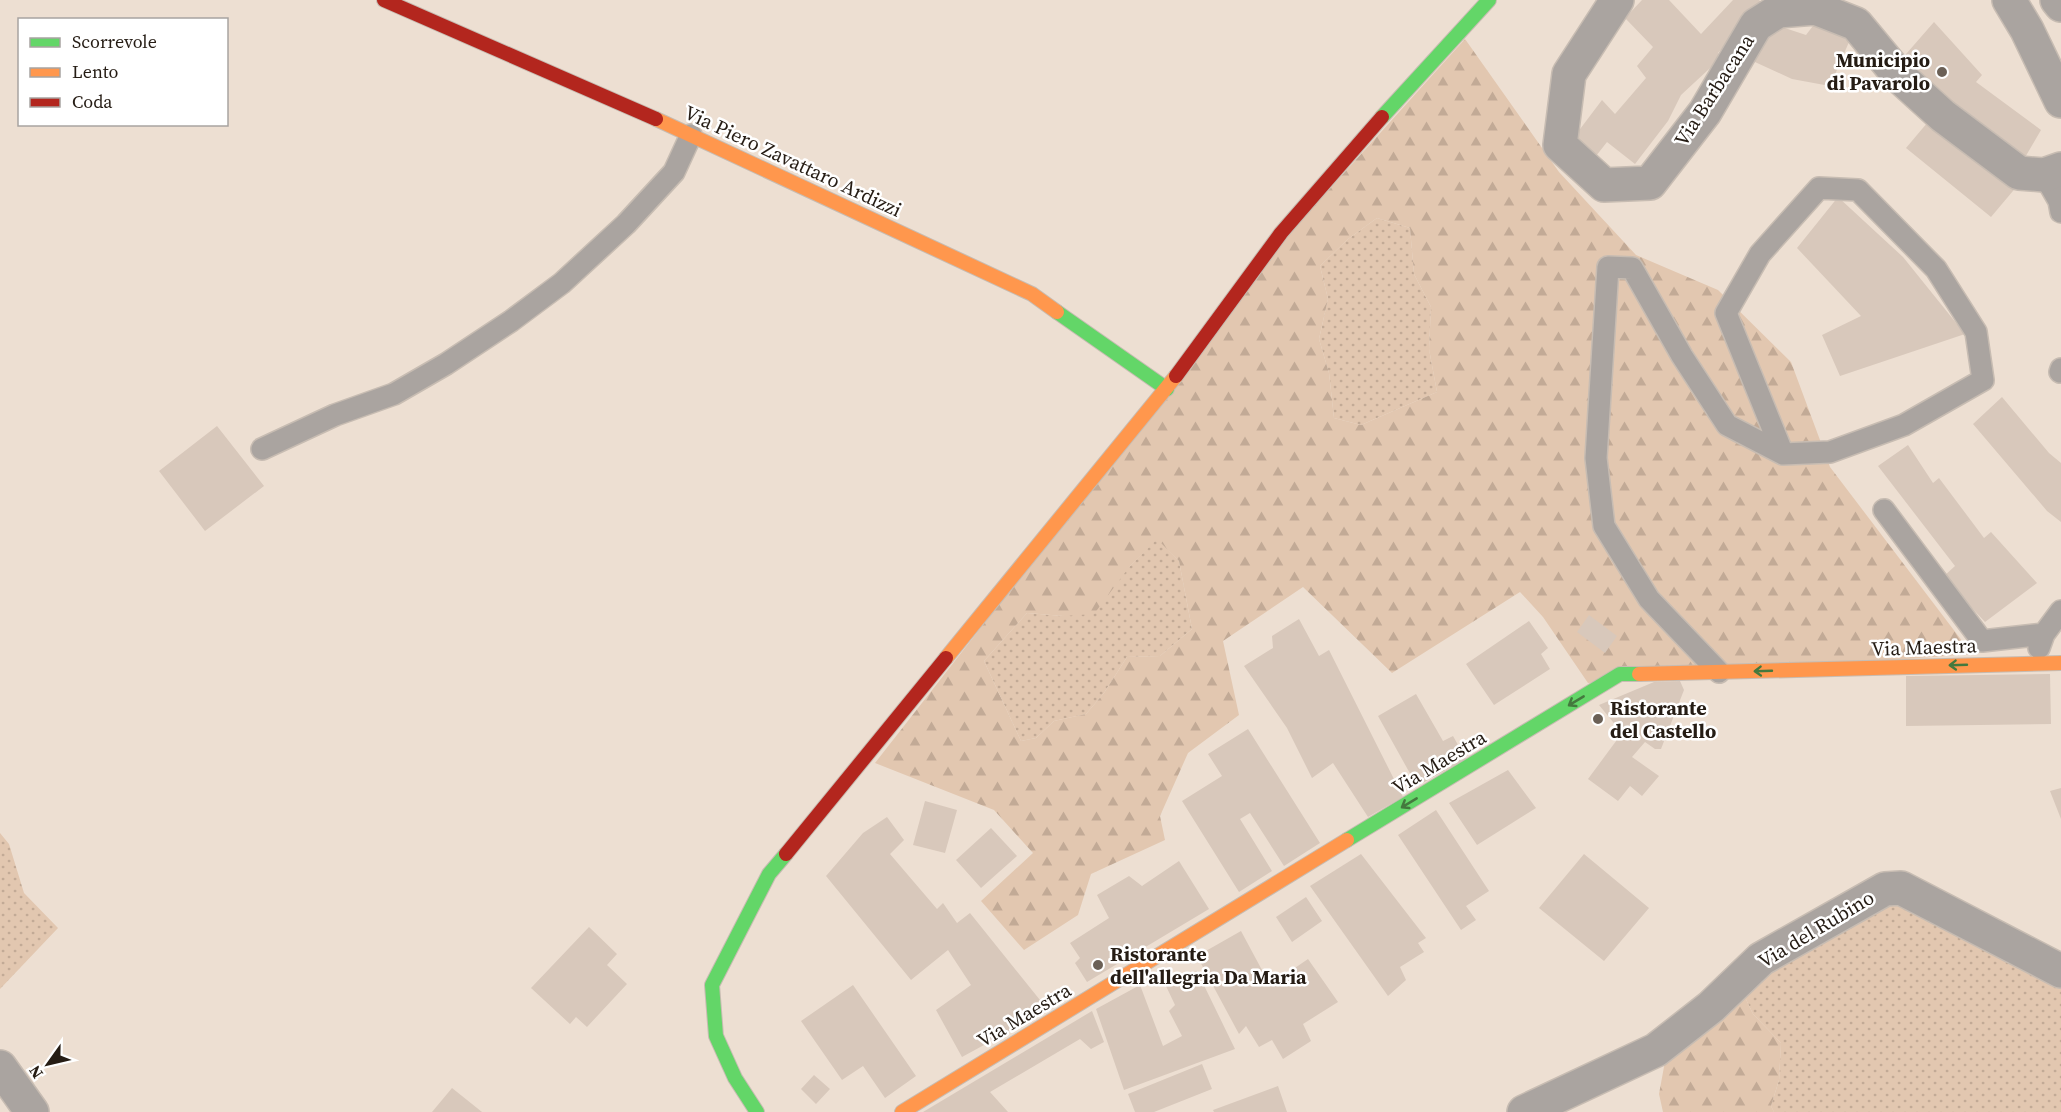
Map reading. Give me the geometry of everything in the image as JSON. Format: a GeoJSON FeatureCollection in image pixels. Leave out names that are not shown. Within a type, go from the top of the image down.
{"type":"FeatureCollection","features":[{"type":"Feature","properties":{"kind":"street","name":"Via Piero Zavattaro Ardizzi"},"geometry":{"type":"LineString","coordinates":[[384,0],[691,135],[1032,294],[1167,389]]}},
{"type":"Feature","properties":{"kind":"street"},"geometry":{"type":"LineString","coordinates":[[758,1112],[735,1078],[716,1036],[712,985],[769,874],[1167,389],[1281,233],[1360,140],[1489,0]]}},
{"type":"Feature","properties":{"kind":"street","name":"Via Barbacana"},"geometry":{"type":"LineString","coordinates":[[1617,0],[1569,74],[1560,145],[1604,185],[1650,183],[1705,112],[1756,25],[1778,11],[1815,8],[1856,24],[1900,77],[1943,116],[2019,173],[2053,172]]}},
{"type":"Feature","properties":{"kind":"street"},"geometry":{"type":"LineString","coordinates":[[2009,0],[2027,30],[2061,101]]}},
{"type":"Feature","properties":{"kind":"street"},"geometry":{"type":"LineString","coordinates":[[2057,0],[2061,5]]}},
{"type":"Feature","properties":{"kind":"street","name":"Via Maestra"},"geometry":{"type":"LineString","coordinates":[[902,1112],[1620,674],[2061,663]]}},
{"type":"Feature","properties":{"kind":"street","name":"Via del Rubino"},"geometry":{"type":"LineString","coordinates":[[1524,1112],[1656,1050],[1711,1007],[1761,959],[1885,889],[1901,888],[2061,971]]}},
{"type":"Feature","properties":{"kind":"street"},"geometry":{"type":"LineString","coordinates":[[0,1067],[21,1108]]}},
{"type":"Feature","properties":{"kind":"lane"},"geometry":{"type":"LineString","coordinates":[[262,449],[335,415],[394,394],[446,364],[511,321],[562,283],[626,224],[674,172],[691,135]]}},
{"type":"Feature","properties":{"kind":"lane"},"geometry":{"type":"LineString","coordinates":[[2053,172],[2061,212]]}},
{"type":"Feature","properties":{"kind":"lane"},"geometry":{"type":"LineString","coordinates":[[1719,672],[1649,599],[1604,526],[1596,458],[1608,267],[1632,268],[1682,356],[1727,425],[1783,454],[1830,452],[1904,425],[1983,380],[1976,332],[1936,270],[1858,190],[1820,188],[1760,254],[1726,313],[1783,454]]}},
{"type":"Feature","properties":{"kind":"lane"},"geometry":{"type":"LineString","coordinates":[[1884,510],[1982,641],[2044,634]]}},
{"type":"Feature","properties":{"kind":"lane"},"geometry":{"type":"LineString","coordinates":[[2026,663],[2061,611]]}},
{"type":"Feature","properties":{"kind":"green space"},"geometry":{"type":"Polygon","coordinates":[[[1465,39],[1559,172],[1636,255],[1718,290],[1791,362],[1830,467],[1972,654],[1588,683],[1543,617],[1520,592],[1392,673],[1303,587],[1223,641],[1239,715],[1188,753],[1160,816],[1165,840],[1091,874],[1078,915],[1024,950],[981,901],[1033,853],[994,810],[875,763],[1288,235],[1465,39]],[[1377,218],[1348,239],[1320,266],[1328,299],[1319,339],[1329,373],[1334,418],[1361,425],[1437,392],[1429,349],[1431,307],[1414,274],[1410,228],[1377,218]],[[1157,539],[1130,566],[1094,614],[1063,616],[1027,613],[984,661],[1021,741],[1036,738],[1054,721],[1086,714],[1104,693],[1127,657],[1160,656],[1192,629],[1179,561],[1157,539]]]}},
{"type":"Feature","properties":{"kind":"green space"},"geometry":{"type":"Polygon","coordinates":[[[1377,218],[1410,228],[1414,274],[1431,307],[1429,349],[1437,392],[1361,425],[1334,418],[1329,373],[1319,339],[1328,299],[1320,266],[1348,239],[1377,218]]]}},
{"type":"Feature","properties":{"kind":"green space"},"geometry":{"type":"Polygon","coordinates":[[[1157,538],[1179,561],[1192,629],[1160,656],[1127,657],[1104,693],[1086,714],[1054,721],[1036,738],[1021,741],[984,661],[1027,613],[1063,616],[1130,566],[1157,538]]]}},
{"type":"Feature","properties":{"kind":"green space"},"geometry":{"type":"Polygon","coordinates":[[[0,833],[9,844],[24,893],[58,928],[0,989],[0,833]]]}},
{"type":"Feature","properties":{"kind":"green space"},"geometry":{"type":"Polygon","coordinates":[[[1885,893],[2061,974],[2061,1112],[1774,1112],[1771,1106],[1779,1080],[1781,1043],[1753,1014],[1741,989],[1885,893]]]}},
{"type":"Feature","properties":{"kind":"green space"},"geometry":{"type":"Polygon","coordinates":[[[1741,989],[1753,1014],[1781,1043],[1779,1080],[1771,1106],[1774,1112],[1663,1112],[1659,1094],[1668,1045],[1741,989]]]}},
{"type":"Feature","properties":{"kind":"building"},"geometry":{"type":"Polygon","coordinates":[[[1642,0],[1669,0],[1701,34],[1733,0],[1759,0],[1762,3],[1718,53],[1722,57],[1681,95],[1668,121],[1635,164],[1607,142],[1596,156],[1574,137],[1602,100],[1615,114],[1646,78],[1637,66],[1653,47],[1625,18],[1642,0]]]}},
{"type":"Feature","properties":{"kind":"building"},"geometry":{"type":"Polygon","coordinates":[[[1819,18],[1849,42],[1830,86],[1792,79],[1744,57],[1764,21],[1806,35],[1819,18]]]}},
{"type":"Feature","properties":{"kind":"building"},"geometry":{"type":"Polygon","coordinates":[[[1934,22],[1982,75],[1976,82],[2041,130],[2020,166],[1900,61],[1934,22]]]}},
{"type":"Feature","properties":{"kind":"building"},"geometry":{"type":"Polygon","coordinates":[[[1933,116],[2018,185],[1991,217],[1906,148],[1933,116]]]}},
{"type":"Feature","properties":{"kind":"building"},"geometry":{"type":"Polygon","coordinates":[[[1838,197],[1903,257],[1965,334],[1840,376],[1822,335],[1861,316],[1797,248],[1838,197]]]}},
{"type":"Feature","properties":{"kind":"building"},"geometry":{"type":"Polygon","coordinates":[[[2002,397],[2049,453],[2061,463],[2061,522],[2047,511],[1973,424],[2002,397]]]}},
{"type":"Feature","properties":{"kind":"building"},"geometry":{"type":"Polygon","coordinates":[[[217,426],[264,486],[205,531],[159,471],[217,426]]]}},
{"type":"Feature","properties":{"kind":"building"},"geometry":{"type":"Polygon","coordinates":[[[1908,445],[1933,483],[1939,478],[1984,538],[1991,532],[2037,583],[1985,622],[1943,577],[1955,566],[1878,466],[1908,445]]]}},
{"type":"Feature","properties":{"kind":"building"},"geometry":{"type":"Polygon","coordinates":[[[1589,615],[1617,636],[1605,653],[1577,632],[1589,615]]]}},
{"type":"Feature","properties":{"kind":"building"},"geometry":{"type":"Polygon","coordinates":[[[1299,619],[1319,656],[1329,650],[1403,797],[1368,817],[1333,763],[1312,778],[1287,728],[1244,666],[1273,648],[1272,636],[1299,619]]]}},
{"type":"Feature","properties":{"kind":"building"},"geometry":{"type":"Polygon","coordinates":[[[1529,621],[1548,648],[1541,654],[1550,669],[1494,705],[1466,664],[1529,621]]]}},
{"type":"Feature","properties":{"kind":"building"},"geometry":{"type":"Polygon","coordinates":[[[2050,674],[2051,724],[1906,726],[1906,676],[2050,674]]]}},
{"type":"Feature","properties":{"kind":"building"},"geometry":{"type":"Polygon","coordinates":[[[1680,681],[1684,690],[1661,749],[1655,749],[1645,742],[1632,757],[1659,776],[1642,796],[1630,786],[1618,801],[1588,779],[1622,733],[1599,705],[1654,682],[1680,681]]]}},
{"type":"Feature","properties":{"kind":"building"},"geometry":{"type":"Polygon","coordinates":[[[1416,694],[1443,741],[1453,736],[1466,759],[1417,786],[1378,716],[1416,694]]]}},
{"type":"Feature","properties":{"kind":"building"},"geometry":{"type":"Polygon","coordinates":[[[1248,729],[1320,843],[1284,866],[1250,813],[1240,819],[1272,871],[1239,892],[1182,801],[1222,776],[1208,754],[1248,729]]]}},
{"type":"Feature","properties":{"kind":"building"},"geometry":{"type":"Polygon","coordinates":[[[1508,770],[1536,808],[1477,845],[1449,803],[1508,770]]]}},
{"type":"Feature","properties":{"kind":"building"},"geometry":{"type":"Polygon","coordinates":[[[2061,788],[2061,819],[2050,791],[2061,788]]]}},
{"type":"Feature","properties":{"kind":"building"},"geometry":{"type":"Polygon","coordinates":[[[925,801],[957,810],[945,853],[913,845],[925,801]]]}},
{"type":"Feature","properties":{"kind":"building"},"geometry":{"type":"Polygon","coordinates":[[[1436,810],[1489,891],[1466,906],[1476,920],[1461,930],[1398,835],[1436,810]]]}},
{"type":"Feature","properties":{"kind":"building"},"geometry":{"type":"Polygon","coordinates":[[[887,817],[904,840],[890,854],[937,909],[943,903],[957,923],[970,913],[1048,1010],[962,1057],[936,1010],[971,985],[948,950],[911,980],[826,876],[863,833],[887,817]]]}},
{"type":"Feature","properties":{"kind":"building"},"geometry":{"type":"Polygon","coordinates":[[[991,828],[1017,856],[981,888],[956,860],[991,828]]]}},
{"type":"Feature","properties":{"kind":"building"},"geometry":{"type":"Polygon","coordinates":[[[1361,854],[1426,938],[1418,943],[1424,952],[1400,967],[1406,980],[1388,996],[1310,886],[1361,854]]]}},
{"type":"Feature","properties":{"kind":"building"},"geometry":{"type":"Polygon","coordinates":[[[1584,854],[1649,908],[1604,961],[1539,908],[1584,854]]]}},
{"type":"Feature","properties":{"kind":"building"},"geometry":{"type":"Polygon","coordinates":[[[1179,861],[1209,909],[1087,982],[1075,963],[1080,958],[1070,943],[1109,918],[1097,895],[1129,876],[1142,886],[1179,861]]]}},
{"type":"Feature","properties":{"kind":"building"},"geometry":{"type":"Polygon","coordinates":[[[1306,897],[1322,921],[1292,942],[1276,917],[1306,897]]]}},
{"type":"Feature","properties":{"kind":"building"},"geometry":{"type":"Polygon","coordinates":[[[589,927],[617,954],[607,965],[627,984],[587,1027],[576,1017],[570,1024],[531,988],[589,927]]]}},
{"type":"Feature","properties":{"kind":"building"},"geometry":{"type":"Polygon","coordinates":[[[1241,931],[1270,985],[1308,959],[1338,1002],[1303,1024],[1311,1041],[1283,1059],[1272,1040],[1259,1047],[1246,1026],[1239,1034],[1197,956],[1241,931]]]}},
{"type":"Feature","properties":{"kind":"building"},"geometry":{"type":"Polygon","coordinates":[[[1197,971],[1235,1049],[1124,1090],[1096,1009],[1140,985],[1163,1046],[1182,1036],[1169,1011],[1175,1005],[1166,986],[1197,971]]]}},
{"type":"Feature","properties":{"kind":"building"},"geometry":{"type":"Polygon","coordinates":[[[853,985],[916,1076],[885,1098],[863,1066],[842,1080],[801,1021],[853,985]]]}},
{"type":"Feature","properties":{"kind":"building"},"geometry":{"type":"Polygon","coordinates":[[[1092,1011],[1104,1042],[1091,1049],[1080,1039],[990,1092],[1008,1112],[923,1112],[1092,1011]]]}},
{"type":"Feature","properties":{"kind":"building"},"geometry":{"type":"Polygon","coordinates":[[[1202,1064],[1212,1089],[1154,1112],[1135,1112],[1128,1094],[1202,1064]]]}},
{"type":"Feature","properties":{"kind":"building"},"geometry":{"type":"Polygon","coordinates":[[[814,1075],[830,1089],[816,1104],[801,1089],[814,1075]]]}},
{"type":"Feature","properties":{"kind":"building"},"geometry":{"type":"Polygon","coordinates":[[[1278,1086],[1287,1112],[1214,1112],[1213,1110],[1278,1086]]]}},
{"type":"Feature","properties":{"kind":"building"},"geometry":{"type":"Polygon","coordinates":[[[452,1088],[482,1112],[432,1112],[452,1088]]]}},
{"type":"Feature","properties":{"kind":"traffic: fast"},"geometry":{"type":"LineString","coordinates":[[1382,117],[1489,0]]}},
{"type":"Feature","properties":{"kind":"traffic: fast"},"geometry":{"type":"LineString","coordinates":[[1057,312],[1167,389]]}},
{"type":"Feature","properties":{"kind":"traffic: fast"},"geometry":{"type":"LineString","coordinates":[[1347,840],[1620,674],[1639,674]]}},
{"type":"Feature","properties":{"kind":"traffic: fast"},"geometry":{"type":"LineString","coordinates":[[757,1112],[735,1078],[716,1036],[712,985],[769,874],[786,854]]}},
{"type":"Feature","properties":{"kind":"traffic: slow"},"geometry":{"type":"LineString","coordinates":[[656,119],[1032,294],[1057,312]]}},
{"type":"Feature","properties":{"kind":"traffic: slow"},"geometry":{"type":"LineString","coordinates":[[946,658],[1176,376]]}},
{"type":"Feature","properties":{"kind":"traffic: slow"},"geometry":{"type":"LineString","coordinates":[[1639,674],[2061,663]]}},
{"type":"Feature","properties":{"kind":"traffic: slow"},"geometry":{"type":"LineString","coordinates":[[902,1112],[1347,840]]}},
{"type":"Feature","properties":{"kind":"traffic: jam"},"geometry":{"type":"LineString","coordinates":[[384,0],[656,119]]}},
{"type":"Feature","properties":{"kind":"traffic: jam"},"geometry":{"type":"LineString","coordinates":[[1176,376],[1281,233],[1382,117]]}},
{"type":"Feature","properties":{"kind":"traffic: jam"},"geometry":{"type":"LineString","coordinates":[[786,854],[946,658]]}},
{"type":"Feature","properties":{"kind":"place","name":"Municipio di Pavarolo"},"geometry":{"type":"Point","coordinates":[1942,72]}},
{"type":"Feature","properties":{"kind":"place","name":"Ristorante del Castello"},"geometry":{"type":"Point","coordinates":[1598,719]}},
{"type":"Feature","properties":{"kind":"place","name":"Ristorante dell'allegria Da Maria"},"geometry":{"type":"Point","coordinates":[1098,965]}}]}
